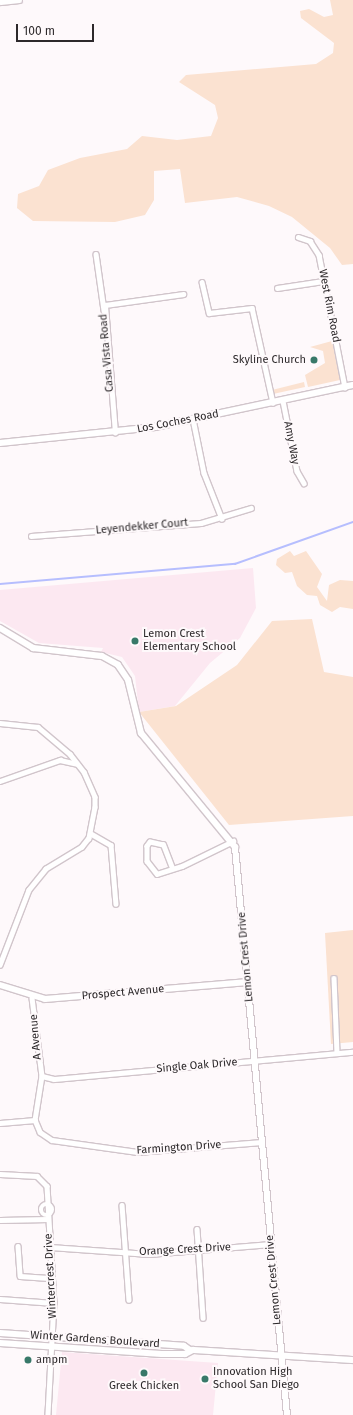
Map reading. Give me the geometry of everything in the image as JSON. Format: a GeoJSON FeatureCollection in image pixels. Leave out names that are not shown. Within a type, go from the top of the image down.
{"type":"FeatureCollection","features":[{"type":"Feature","properties":{"kind":"street"},"geometry":{"type":"LineString","coordinates":[[0,2],[19,0]]}},
{"type":"Feature","properties":{"kind":"street","name":"West Rim Road"},"geometry":{"type":"LineString","coordinates":[[298,237],[315,247],[324,281],[345,387]]}},
{"type":"Feature","properties":{"kind":"street"},"geometry":{"type":"LineString","coordinates":[[96,254],[104,310]]}},
{"type":"Feature","properties":{"kind":"street"},"geometry":{"type":"LineString","coordinates":[[277,288],[324,281]]}},
{"type":"Feature","properties":{"kind":"street"},"geometry":{"type":"LineString","coordinates":[[202,282],[209,313],[252,308],[273,403]]}},
{"type":"Feature","properties":{"kind":"street","name":"Casa Vista Road"},"geometry":{"type":"LineString","coordinates":[[115,433],[104,310],[108,303],[183,294]]}},
{"type":"Feature","properties":{"kind":"street","name":"Los Coches Road"},"geometry":{"type":"LineString","coordinates":[[0,443],[115,433],[283,401],[353,385]]}},
{"type":"Feature","properties":{"kind":"street","name":"Amy Way"},"geometry":{"type":"LineString","coordinates":[[283,401],[297,471],[304,482]]}},
{"type":"Feature","properties":{"kind":"street"},"geometry":{"type":"LineString","coordinates":[[193,419],[204,473],[222,519]]}},
{"type":"Feature","properties":{"kind":"street","name":"Leyendekker Court"},"geometry":{"type":"LineString","coordinates":[[31,536],[222,519],[251,508]]}},
{"type":"Feature","properties":{"kind":"street","name":"Lemon Crest Drive"},"geometry":{"type":"LineString","coordinates":[[0,628],[33,648],[102,656],[118,665],[128,680],[141,733],[233,841],[237,856],[280,1355],[287,1415]]}},
{"type":"Feature","properties":{"kind":"street"},"geometry":{"type":"LineString","coordinates":[[0,723],[38,727],[79,765],[95,797],[90,833],[82,847],[46,869],[34,882],[21,906],[0,965]]}},
{"type":"Feature","properties":{"kind":"street"},"geometry":{"type":"LineString","coordinates":[[0,781],[60,760],[79,765]]}},
{"type":"Feature","properties":{"kind":"street"},"geometry":{"type":"LineString","coordinates":[[90,833],[111,845],[116,904]]}},
{"type":"Feature","properties":{"kind":"street"},"geometry":{"type":"LineString","coordinates":[[172,868],[163,846],[150,842],[147,846],[150,868],[157,874],[172,868],[233,841]]}},
{"type":"Feature","properties":{"kind":"street"},"geometry":{"type":"LineString","coordinates":[[334,978],[336,1053]]}},
{"type":"Feature","properties":{"kind":"street","name":"Prospect Avenue"},"geometry":{"type":"LineString","coordinates":[[0,985],[32,998],[248,982]]}},
{"type":"Feature","properties":{"kind":"street","name":"A Avenue"},"geometry":{"type":"LineString","coordinates":[[32,998],[42,1076]]}},
{"type":"Feature","properties":{"kind":"street","name":"Single Oak Drive"},"geometry":{"type":"LineString","coordinates":[[42,1076],[54,1079],[353,1052]]}},
{"type":"Feature","properties":{"kind":"street"},"geometry":{"type":"LineString","coordinates":[[0,1123],[36,1120],[42,1076]]}},
{"type":"Feature","properties":{"kind":"street","name":"Farmington Drive"},"geometry":{"type":"LineString","coordinates":[[36,1120],[40,1132],[52,1140],[137,1152],[262,1142]]}},
{"type":"Feature","properties":{"kind":"street"},"geometry":{"type":"LineString","coordinates":[[0,1174],[40,1177],[47,1186],[46,1203],[42,1212],[48,1217]]}},
{"type":"Feature","properties":{"kind":"street"},"geometry":{"type":"LineString","coordinates":[[46,1203],[52,1208],[48,1217]]}},
{"type":"Feature","properties":{"kind":"street","name":"Wintercrest Drive"},"geometry":{"type":"LineString","coordinates":[[46,1203],[48,1210],[54,1303],[48,1415]]}},
{"type":"Feature","properties":{"kind":"street"},"geometry":{"type":"LineString","coordinates":[[122,1205],[130,1300]]}},
{"type":"Feature","properties":{"kind":"street"},"geometry":{"type":"LineString","coordinates":[[0,1220],[48,1217]]}},
{"type":"Feature","properties":{"kind":"street"},"geometry":{"type":"LineString","coordinates":[[197,1229],[204,1318]]}},
{"type":"Feature","properties":{"kind":"street","name":"Orange Crest Drive"},"geometry":{"type":"LineString","coordinates":[[50,1247],[148,1254],[271,1244]]}},
{"type":"Feature","properties":{"kind":"street"},"geometry":{"type":"LineString","coordinates":[[18,1246],[20,1276],[52,1278]]}},
{"type":"Feature","properties":{"kind":"street"},"geometry":{"type":"LineString","coordinates":[[0,1299],[54,1303]]}},
{"type":"Feature","properties":{"kind":"street","name":"Winter Gardens Boulevard"},"geometry":{"type":"LineString","coordinates":[[0,1333],[184,1346],[190,1350],[353,1360]]}},
{"type":"Feature","properties":{"kind":"street","name":"Winter Gardens Boulevard"},"geometry":{"type":"LineString","coordinates":[[0,1343],[162,1354],[185,1354],[190,1350]]}},
{"type":"Feature","properties":{"kind":"shaded area"},"geometry":{"type":"Polygon","coordinates":[[[330,0],[353,0],[353,264],[342,265],[330,248],[292,217],[269,206],[237,197],[185,203],[180,169],[154,171],[154,200],[145,215],[115,222],[33,221],[17,208],[18,194],[39,186],[48,170],[80,158],[127,149],[142,136],[177,140],[211,136],[218,118],[215,105],[179,82],[186,75],[316,64],[333,53],[334,43],[301,18],[300,11],[309,9],[324,17],[333,15],[330,0]]]}},
{"type":"Feature","properties":{"kind":"shaded area"},"geometry":{"type":"Polygon","coordinates":[[[332,341],[340,380],[308,387],[305,375],[325,363],[323,351],[310,347],[332,341]]]}},
{"type":"Feature","properties":{"kind":"shaded area"},"geometry":{"type":"Polygon","coordinates":[[[304,382],[305,387],[273,394],[272,390],[304,382]]]}},
{"type":"Feature","properties":{"kind":"shaded area"},"geometry":{"type":"Polygon","coordinates":[[[290,551],[294,556],[306,551],[322,574],[317,587],[327,601],[329,585],[340,580],[353,581],[353,609],[340,607],[332,612],[320,605],[317,596],[307,595],[297,586],[292,572],[285,573],[276,565],[277,559],[290,551]]]}},
{"type":"Feature","properties":{"kind":"shaded area","name":"Lemon Crest Elementary School"},"geometry":{"type":"Polygon","coordinates":[[[253,568],[256,608],[240,638],[210,663],[175,706],[139,712],[135,676],[122,657],[101,652],[103,648],[39,643],[0,621],[0,590],[253,568]]]}},
{"type":"Feature","properties":{"kind":"shaded area"},"geometry":{"type":"Polygon","coordinates":[[[312,619],[324,672],[353,677],[353,816],[229,825],[139,712],[176,706],[237,665],[272,621],[312,619]]]}},
{"type":"Feature","properties":{"kind":"shaded area"},"geometry":{"type":"Polygon","coordinates":[[[353,930],[353,1042],[331,1044],[325,933],[353,930]]]}},
{"type":"Feature","properties":{"kind":"shaded area"},"geometry":{"type":"Polygon","coordinates":[[[62,1352],[218,1363],[213,1415],[56,1415],[62,1352]]]}},
{"type":"Feature","properties":{"kind":"waterway"},"geometry":{"type":"LineString","coordinates":[[0,584],[235,564],[353,522]]}},
{"type":"Feature","properties":{"kind":"place","name":"Skyline Church"},"geometry":{"type":"Point","coordinates":[314,360]}},
{"type":"Feature","properties":{"kind":"place","name":"Lemon Crest Elementary School"},"geometry":{"type":"Point","coordinates":[135,641]}},
{"type":"Feature","properties":{"kind":"place","name":"ampm"},"geometry":{"type":"Point","coordinates":[28,1360]}},
{"type":"Feature","properties":{"kind":"place","name":"Greek Chicken"},"geometry":{"type":"Point","coordinates":[144,1373]}},
{"type":"Feature","properties":{"kind":"place","name":"Innovation High School San Diego"},"geometry":{"type":"Point","coordinates":[205,1379]}}]}
